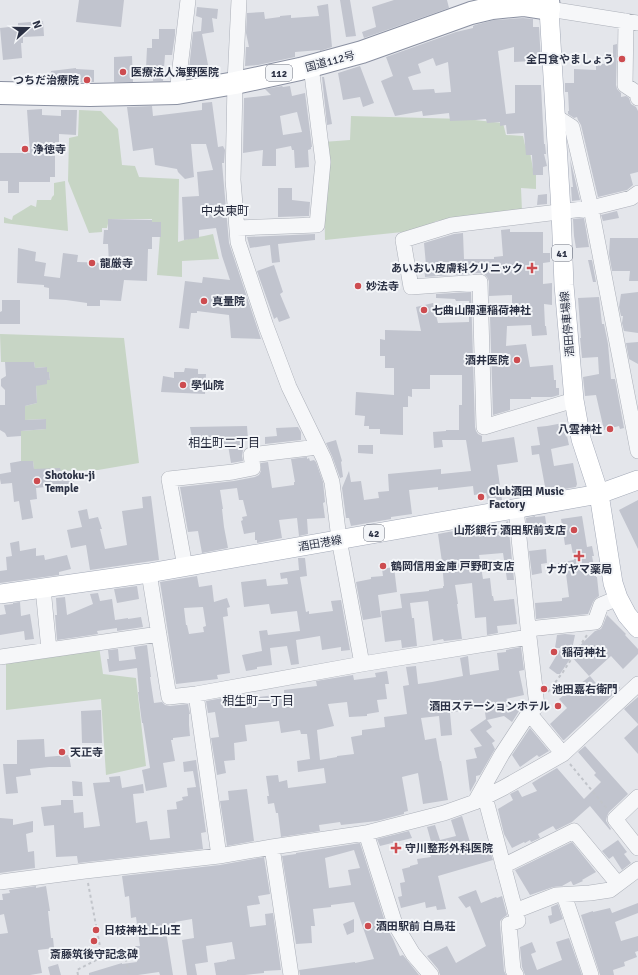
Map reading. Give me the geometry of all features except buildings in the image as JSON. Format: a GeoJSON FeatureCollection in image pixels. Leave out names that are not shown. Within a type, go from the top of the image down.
{"type":"FeatureCollection","features":[{"type":"Feature","properties":{"kind":"highway","name":"国道112号"},"geometry":{"type":"LineString","coordinates":[[0,93],[90,95],[177,93],[235,83],[312,66],[362,52],[471,13],[492,8],[523,5],[549,5]]}},
{"type":"Feature","properties":{"kind":"main road","name":"酒田停車場線"},"geometry":{"type":"LineString","coordinates":[[549,5],[564,284],[574,400],[581,439],[599,494],[613,583],[618,598],[627,615],[638,628]]}},
{"type":"Feature","properties":{"kind":"main road","name":"酒田港線"},"geometry":{"type":"LineString","coordinates":[[0,594],[185,567],[599,494],[638,480]]}},
{"type":"Feature","properties":{"kind":"street"},"geometry":{"type":"LineString","coordinates":[[177,93],[188,0]]}},
{"type":"Feature","properties":{"kind":"street"},"geometry":{"type":"LineString","coordinates":[[239,0],[235,83],[233,180],[238,242],[266,326],[289,387],[324,459],[332,482],[339,539],[362,664]]}},
{"type":"Feature","properties":{"kind":"street"},"geometry":{"type":"LineString","coordinates":[[549,5],[632,22],[625,86],[637,93],[638,98]]}},
{"type":"Feature","properties":{"kind":"street"},"geometry":{"type":"LineString","coordinates":[[237,228],[317,225],[323,162],[312,66]]}},
{"type":"Feature","properties":{"kind":"street"},"geometry":{"type":"LineString","coordinates":[[555,116],[572,127],[591,208],[638,451]]}},
{"type":"Feature","properties":{"kind":"street"},"geometry":{"type":"LineString","coordinates":[[574,400],[484,427],[480,282],[411,287],[403,240],[452,225],[591,208],[632,198],[638,193]]}},
{"type":"Feature","properties":{"kind":"street"},"geometry":{"type":"LineString","coordinates":[[185,567],[169,479],[233,472],[253,468],[251,455],[318,447]]}},
{"type":"Feature","properties":{"kind":"street"},"geometry":{"type":"LineString","coordinates":[[516,508],[528,633],[533,710],[563,754]]}},
{"type":"Feature","properties":{"kind":"street"},"geometry":{"type":"LineString","coordinates":[[149,573],[169,697],[196,694],[595,622],[601,605],[618,598]]}},
{"type":"Feature","properties":{"kind":"street"},"geometry":{"type":"LineString","coordinates":[[43,588],[49,650]]}},
{"type":"Feature","properties":{"kind":"street"},"geometry":{"type":"LineString","coordinates":[[0,657],[159,634]]}},
{"type":"Feature","properties":{"kind":"street"},"geometry":{"type":"LineString","coordinates":[[0,882],[219,856],[366,833],[444,812],[480,800],[563,754],[638,684]]}},
{"type":"Feature","properties":{"kind":"street"},"geometry":{"type":"LineString","coordinates":[[196,694],[219,856]]}},
{"type":"Feature","properties":{"kind":"street"},"geometry":{"type":"LineString","coordinates":[[516,916],[503,866],[480,800],[502,754],[533,710]]}},
{"type":"Feature","properties":{"kind":"street"},"geometry":{"type":"LineString","coordinates":[[638,797],[615,819],[638,848]]}},
{"type":"Feature","properties":{"kind":"street"},"geometry":{"type":"LineString","coordinates":[[503,866],[574,831],[618,884]]}},
{"type":"Feature","properties":{"kind":"street"},"geometry":{"type":"LineString","coordinates":[[366,833],[395,924],[413,954],[431,975]]}},
{"type":"Feature","properties":{"kind":"street"},"geometry":{"type":"LineString","coordinates":[[272,847],[291,975]]}},
{"type":"Feature","properties":{"kind":"street"},"geometry":{"type":"LineString","coordinates":[[516,975],[513,970],[508,924],[516,916],[556,895],[610,890],[638,869]]}},
{"type":"Feature","properties":{"kind":"street"},"geometry":{"type":"LineString","coordinates":[[564,895],[591,975]]}},
{"type":"Feature","properties":{"kind":"path"},"geometry":{"type":"LineString","coordinates":[[533,710],[563,672],[595,622]]}},
{"type":"Feature","properties":{"kind":"path"},"geometry":{"type":"LineString","coordinates":[[563,754],[615,819]]}},
{"type":"Feature","properties":{"kind":"path"},"geometry":{"type":"LineString","coordinates":[[85,871],[102,957]]}},
{"type":"Feature","properties":{"kind":"path"},"geometry":{"type":"LineString","coordinates":[[78,975],[77,970],[102,957],[125,955],[129,975]]}},
{"type":"Feature","properties":{"kind":"green space"},"geometry":{"type":"Polygon","coordinates":[[[79,110],[101,111],[118,129],[122,165],[135,166],[139,177],[179,179],[178,242],[213,234],[219,259],[182,261],[182,277],[157,275],[161,222],[152,222],[152,219],[109,219],[107,228],[102,228],[102,232],[89,233],[68,181],[69,138],[78,136],[79,110]]]}},
{"type":"Feature","properties":{"kind":"green space"},"geometry":{"type":"Polygon","coordinates":[[[351,116],[465,119],[503,123],[506,135],[523,136],[525,145],[530,152],[533,169],[536,168],[536,189],[521,188],[522,211],[436,221],[422,230],[325,240],[323,142],[350,140],[351,116]]]}},
{"type":"Feature","properties":{"kind":"green space"},"geometry":{"type":"Polygon","coordinates":[[[65,181],[68,231],[4,223],[4,217],[12,220],[13,216],[31,205],[36,207],[37,200],[51,200],[54,195],[54,183],[65,181]]]}},
{"type":"Feature","properties":{"kind":"green space"},"geometry":{"type":"Polygon","coordinates":[[[0,334],[124,338],[139,463],[98,470],[61,471],[34,469],[33,461],[21,461],[21,431],[46,429],[45,419],[25,420],[25,406],[37,403],[36,386],[50,380],[49,372],[47,372],[47,367],[35,368],[34,362],[1,362],[0,334]]]}},
{"type":"Feature","properties":{"kind":"green space"},"geometry":{"type":"Polygon","coordinates":[[[99,646],[103,674],[136,678],[146,766],[106,775],[101,699],[6,710],[6,664],[99,646]]]}},
{"type":"Feature","properties":{"kind":"place","name":"全日食やましょう"},"geometry":{"type":"Point","coordinates":[622,59]}},
{"type":"Feature","properties":{"kind":"place","name":"医療法人海野医院"},"geometry":{"type":"Point","coordinates":[123,72]}},
{"type":"Feature","properties":{"kind":"place","name":"つちだ治療院"},"geometry":{"type":"Point","coordinates":[87,80]}},
{"type":"Feature","properties":{"kind":"place","name":"浄徳寺"},"geometry":{"type":"Point","coordinates":[25,149]}},
{"type":"Feature","properties":{"kind":"place","name":"龍厳寺"},"geometry":{"type":"Point","coordinates":[92,263]}},
{"type":"Feature","properties":{"kind":"place","name":"あいおい皮膚科クリニック"},"geometry":{"type":"Point","coordinates":[532,268]}},
{"type":"Feature","properties":{"kind":"place","name":"妙法寺"},"geometry":{"type":"Point","coordinates":[358,286]}},
{"type":"Feature","properties":{"kind":"place","name":"真量院"},"geometry":{"type":"Point","coordinates":[204,301]}},
{"type":"Feature","properties":{"kind":"place","name":"七曲山開運稲荷神社"},"geometry":{"type":"Point","coordinates":[424,310]}},
{"type":"Feature","properties":{"kind":"place","name":"酒井医院"},"geometry":{"type":"Point","coordinates":[517,360]}},
{"type":"Feature","properties":{"kind":"place","name":"學仙院"},"geometry":{"type":"Point","coordinates":[183,385]}},
{"type":"Feature","properties":{"kind":"place","name":"八雲神社"},"geometry":{"type":"Point","coordinates":[610,429]}},
{"type":"Feature","properties":{"kind":"place","name":"Shotoku-ji Temple"},"geometry":{"type":"Point","coordinates":[37,481]}},
{"type":"Feature","properties":{"kind":"place","name":"Club酒田 Music Factory"},"geometry":{"type":"Point","coordinates":[481,497]}},
{"type":"Feature","properties":{"kind":"place","name":"山形銀行 酒田駅前支店"},"geometry":{"type":"Point","coordinates":[574,530]}},
{"type":"Feature","properties":{"kind":"place","name":"ナガヤマ薬局"},"geometry":{"type":"Point","coordinates":[579,556]}},
{"type":"Feature","properties":{"kind":"place","name":"鶴岡信用金庫 戸野町支店"},"geometry":{"type":"Point","coordinates":[383,566]}},
{"type":"Feature","properties":{"kind":"place","name":"稲荷神社"},"geometry":{"type":"Point","coordinates":[554,652]}},
{"type":"Feature","properties":{"kind":"place","name":"池田嘉右衛門"},"geometry":{"type":"Point","coordinates":[544,689]}},
{"type":"Feature","properties":{"kind":"place","name":"酒田ステーションホテル"},"geometry":{"type":"Point","coordinates":[558,706]}},
{"type":"Feature","properties":{"kind":"place","name":"天正寺"},"geometry":{"type":"Point","coordinates":[62,752]}},
{"type":"Feature","properties":{"kind":"place","name":"守川整形外科医院"},"geometry":{"type":"Point","coordinates":[396,848]}},
{"type":"Feature","properties":{"kind":"place","name":"酒田駅前 白鳥荘"},"geometry":{"type":"Point","coordinates":[368,926]}},
{"type":"Feature","properties":{"kind":"place","name":"日枝神社上山王"},"geometry":{"type":"Point","coordinates":[96,930]}},
{"type":"Feature","properties":{"kind":"place","name":"斎藤筑後守記念碑"},"geometry":{"type":"Point","coordinates":[94,941]}},
{"type":"Feature","properties":{"kind":"district","name":"中央東町"},"geometry":{"type":"Point","coordinates":[225,211]}},
{"type":"Feature","properties":{"kind":"district","name":"相生町二丁目"},"geometry":{"type":"Point","coordinates":[224,443]}},
{"type":"Feature","properties":{"kind":"district","name":"相生町一丁目"},"geometry":{"type":"Point","coordinates":[258,701]}}]}
